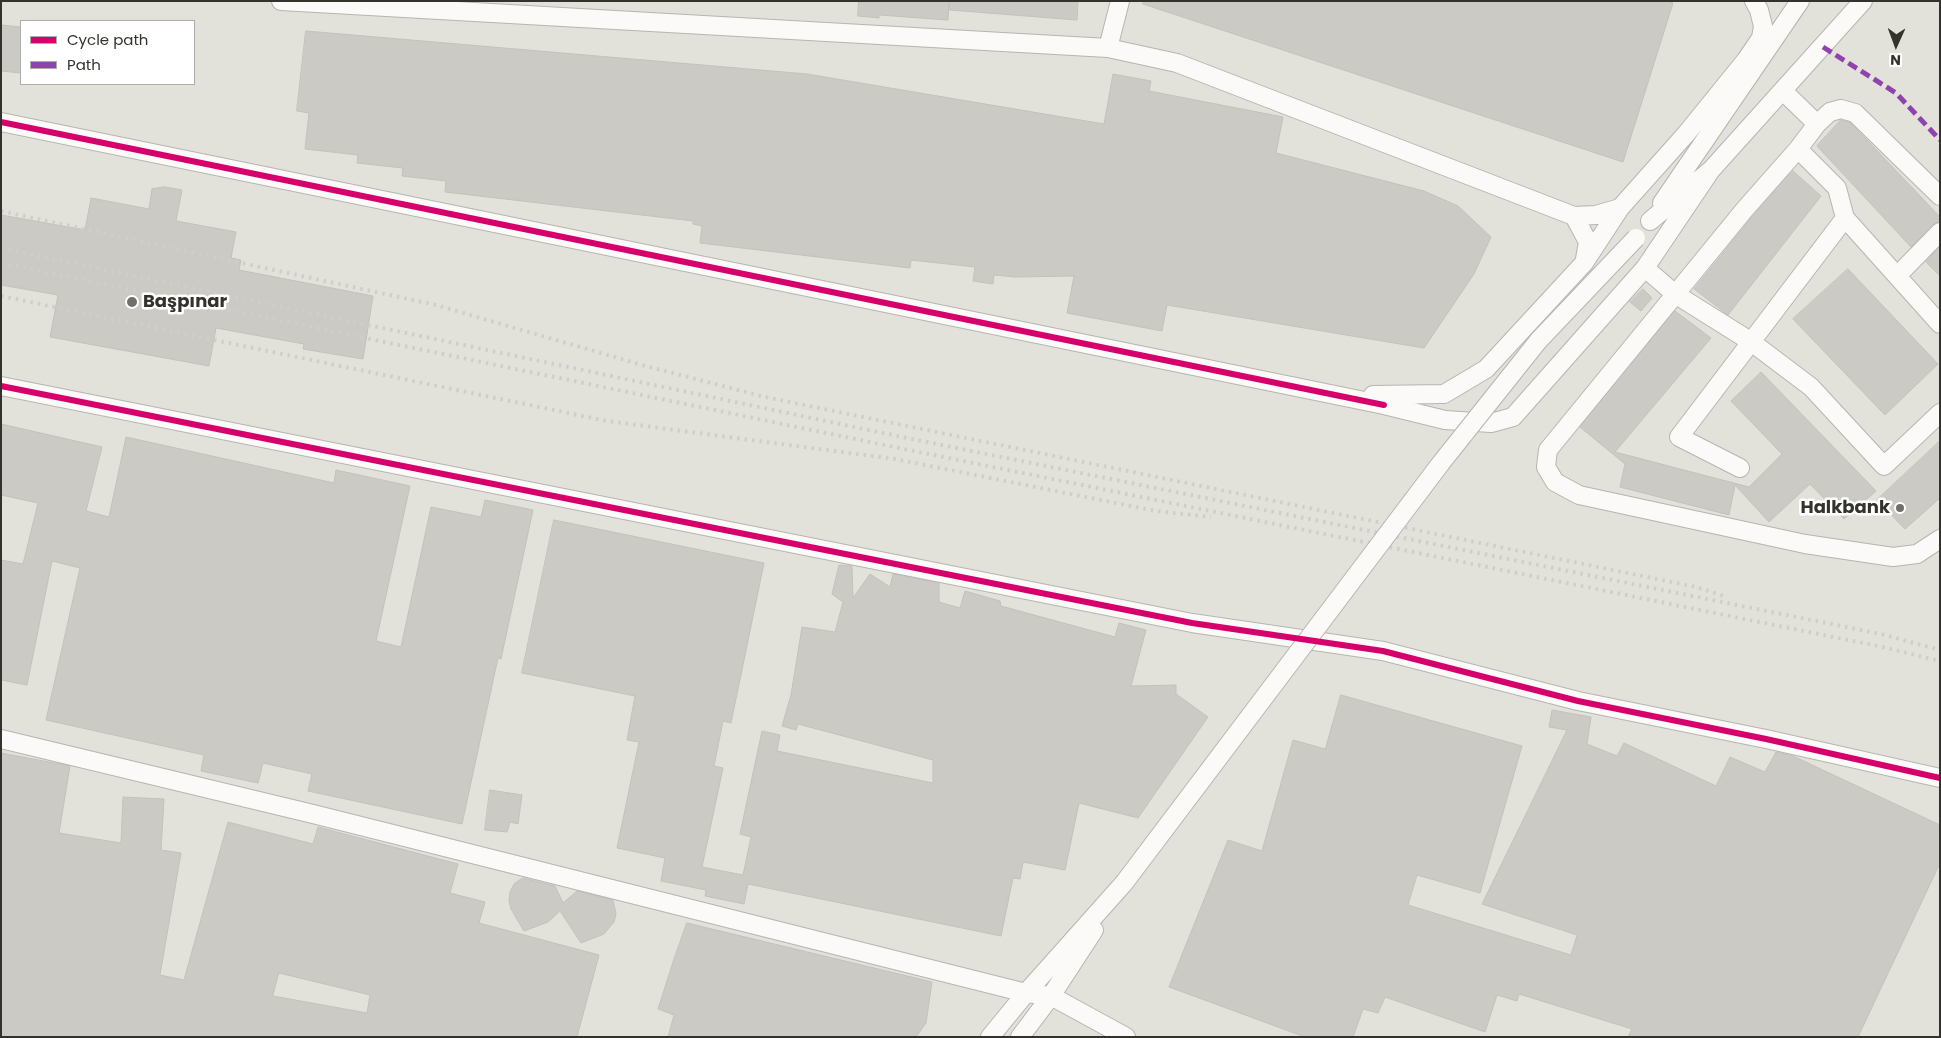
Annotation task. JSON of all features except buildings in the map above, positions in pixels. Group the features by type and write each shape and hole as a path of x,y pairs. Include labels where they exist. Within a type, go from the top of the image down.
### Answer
{"street":[{"path":"282,1 1108,48 1177,63 1574,216 1596,215 1620,208"},
{"path":"1108,48 1120,1"},
{"path":"1332,394 1389,396 1444,394 1486,369 1584,263 1620,208 1686,134 1746,60 1761,38 1764,26 1754,1"},
{"path":"1020,1037 1051,996 1124,883 1447,455 1539,340 1636,238 1650,220 1800,1"},
{"path":"1650,220 1711,170 1862,1"},
{"path":"1783,91 1817,124"},
{"path":"1940,196 1855,113 1841,109 1830,112 1817,124 1798,149 1745,209 1548,450 1546,467 1554,482 1579,495 1805,544 1894,556 1917,554 1940,539"},
{"path":"1,122 1384,404 1445,420 1491,423 1513,417 1646,268 1711,170"},
{"path":"1798,149 1837,188 1845,218 1940,324"},
{"path":"1574,216 1588,242 1584,263"},
{"path":"1740,468 1679,437 1845,218"},
{"path":"1897,276 1940,232"},
{"path":"1646,268 1675,294 1750,342 1811,386 1884,466 1939,414"},
{"path":"1,386 1200,625 1383,651 1578,701 1766,739 1940,778"},
{"path":"1,739 303,812 1026,993 1051,996 1126,1037"},
{"path":"990,1037 1026,993 1124,883"}],"railway":[{"path":"1,211 436,305 642,365 765,397 1696,587 1724,596"},
{"path":"1,248 902,437 1881,634 1940,650"},
{"path":"1,263 899,448 1878,646 1940,661"},
{"path":"1,296 607,421 895,459 1156,511 1211,517"}],"marked path":[{"path":"1823,47 1896,93 1940,140"}],"cycle path":[{"path":"1,122 1384,405"},
{"path":"1,386 1192,623 1383,651 1578,701 1766,739 1940,778"}],"place":[{"name":"Başpınar","path":"132,302"},
{"name":"Halkbank","path":"1900,508"}]}
